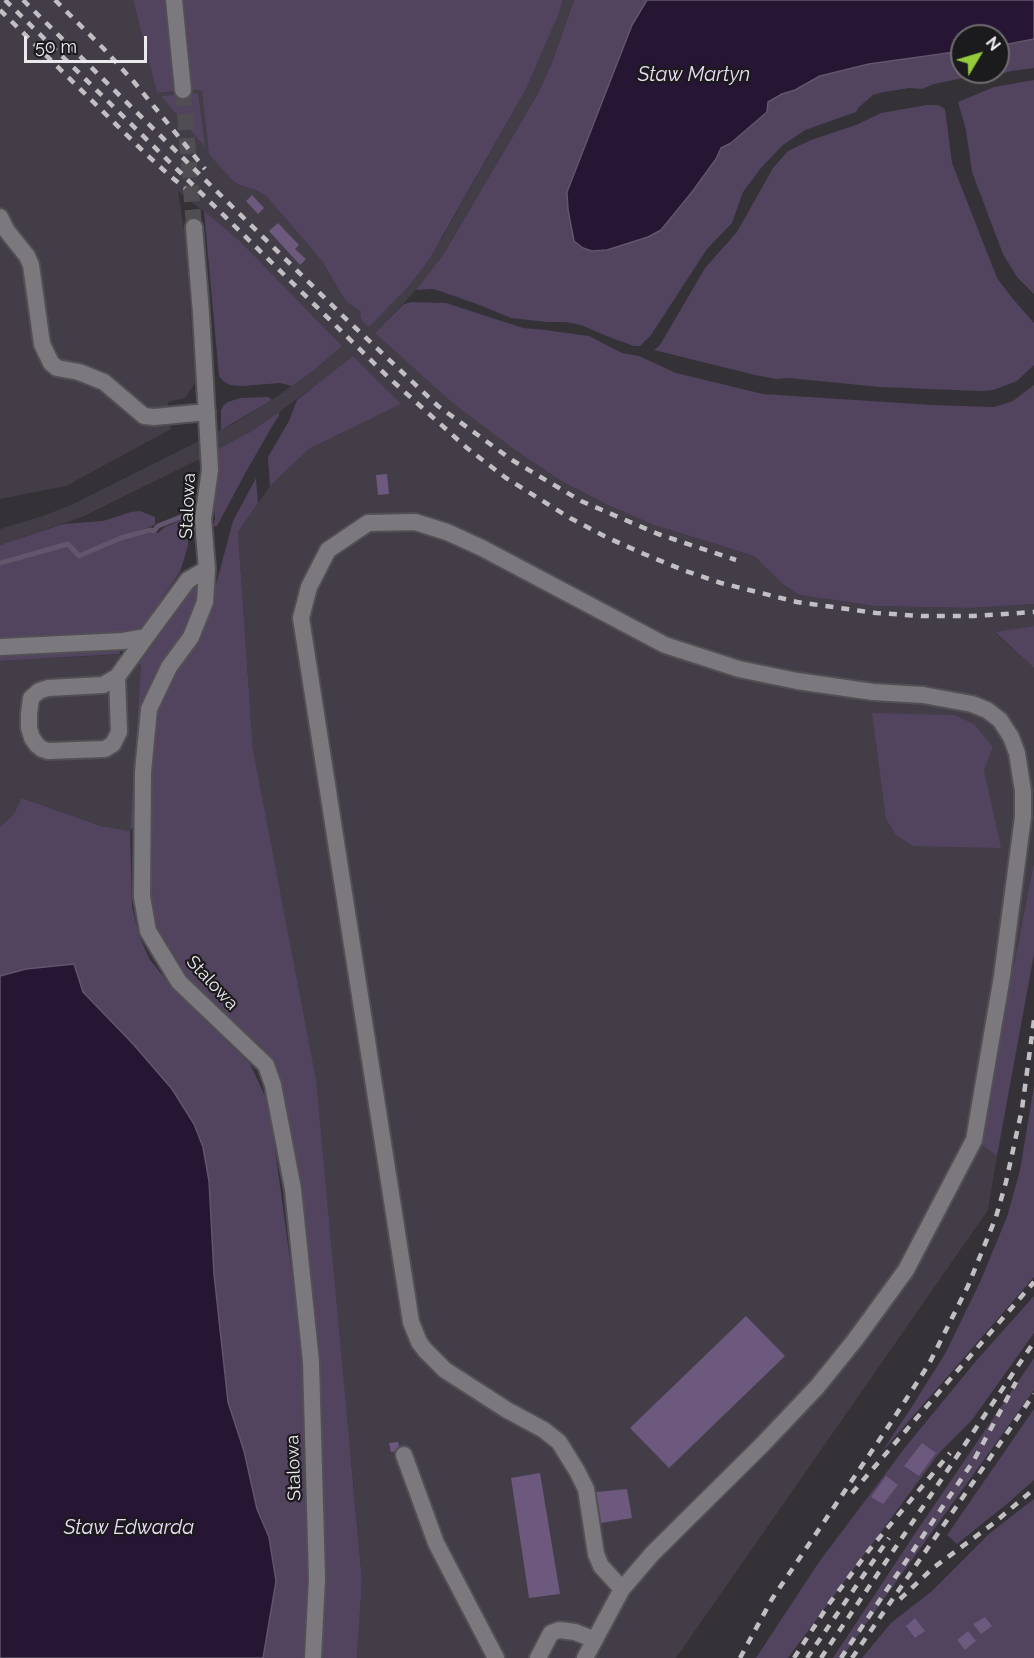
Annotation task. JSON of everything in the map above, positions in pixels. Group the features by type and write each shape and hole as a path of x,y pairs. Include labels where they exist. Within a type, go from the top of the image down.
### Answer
{"street":[{"path":"174,0 183,90"},
{"path":"0,217 31,265 42,344 51,363 57,368 79,372 104,382 144,416 207,412"},
{"name":"Stalowa","path":"194,227 210,470 203,519 207,569 205,602 191,637 169,667 149,709 143,772 142,897 148,931 179,982 266,1065 273,1085 293,1189 311,1362 317,1579 313,1658"},
{"path":"585,1658 622,1589 653,1553 817,1387 855,1340 906,1270 974,1140 1002,976 1023,817 1023,791 1017,753 1011,736 1000,720 987,710 972,704 923,695 873,692 797,681 739,669 665,645 482,548 447,532 415,522 368,523 328,550 309,587 301,618 411,1322 424,1350 445,1370 507,1410 544,1430 559,1442 586,1489 596,1554 601,1566 622,1589"},
{"path":"117,677 119,732 113,744 105,749 48,751 42,749 32,738 29,728 31,698 48,688 103,685 117,677 188,580 207,569"},
{"path":"0,646 123,641 146,637"},
{"path":"404,1455 436,1543 496,1658"},
{"path":"538,1658 551,1633 559,1629 595,1640"}],"shaded area":[{"path":"0,0 133,0 157,93 202,89 222,169 239,185 266,196 322,261 343,297 351,306 362,312 360,316 362,321 369,327 441,240 526,89 563,0 574,0 552,63 537,95 443,255 424,281 375,333 565,483 654,525 754,556 788,588 799,595 875,606 971,608 1034,604 1034,626 995,633 1034,668 1034,862 979,1143 997,1156 988,1210 676,1658 357,1658 362,1580 352,1468 253,750 238,532 270,486 309,449 400,404 353,356 279,412 230,444 82,517 0,545 0,529 71,505 233,424 314,370 342,346 240,241 178,191 186,244 195,383 185,398 168,402 171,429 66,486 0,499"},
{"path":"133,0 168,0 178,91 157,93"},
{"path":"179,0 563,0 526,89 430,258 408,287 369,327 362,321 361,312 343,297 322,261 266,196 239,185 209,154 202,90 189,90"},
{"path":"574,0 647,0 632,25 567,192 574,241 716,159 721,148 731,143 768,102 820,76 869,64 950,53 950,81 922,89 909,88 873,95 856,112 805,130 783,145 761,168 743,192 732,223 707,249 651,335 640,346 634,346 581,325 511,318 434,289 416,290 443,255 537,95 552,63"},
{"path":"1034,39 1034,68 1010,71 1010,44"},
{"path":"1034,80 1034,294 1017,277 1003,254 972,172 966,130 958,102 994,87"},
{"path":"198,93 205,147 161,96"},
{"path":"938,105 945,109 952,163 997,278 1034,323 1034,365 1017,381 993,390 980,391 880,387 789,378 776,379 654,350 660,345 705,268 737,232 773,168 788,151 881,113"},
{"path":"204,211 240,241 342,346 292,386 280,383 230,385 219,376"},
{"path":"412,302 446,303 523,328 589,336 622,353 639,356 676,373 763,394 994,407 1013,401 1034,385 1034,604 971,608 875,606 799,595 784,585 754,556 654,525 610,506 565,483 514,449 454,404 375,333 404,304"},
{"path":"353,356 401,404 309,449 270,486 268,457 289,421 297,400"},
{"path":"268,397 272,400 221,430 221,410 228,402 240,398"},
{"path":"279,412 279,416 217,526 213,526 215,519 213,452 250,432"},
{"path":"256,478 258,503 238,532 253,750 316,1080 362,1580 357,1658 319,1658 323,1559 277,1084 184,978 153,929 146,896 153,710 210,607 233,521"},
{"path":"140,511 155,517 155,525 79,554 68,542 0,561 0,545 63,524 103,521"},
{"path":"187,519 188,522 188,546 180,572 137,632 0,643 0,565 68,546 79,558 121,540 158,533 165,527"},
{"path":"197,584 199,598 193,619 145,708 136,822 130,831 141,665 136,662 184,593"},
{"path":"1034,626 1034,668 995,632"},
{"path":"119,649 120,654 0,661 0,653"},
{"path":"125,654 141,665 130,831 101,826 23,798 14,814 0,827 0,661"},
{"path":"872,713 954,715 974,724 993,747 984,770 1001,848 913,846 896,835 886,819"},
{"path":"22,798 101,826 130,831 132,907 140,938 150,960 172,987 250,1064 270,1112 304,1363 309,1530 308,1597 303,1658 263,1658 276,1581 269,1537 257,1509 244,1451 228,1402 214,1274 209,1181 203,1147 194,1124 83,992 74,964 26,969 0,976 0,827 14,814"},
{"path":"1034,862 1034,954 997,1156 979,1143"},
{"path":"1034,1086 1034,1277 881,1453 946,1352 980,1282 1007,1217 1020,1170"},
{"path":"1034,1296 1034,1333 972,1420 940,1452 788,1658 756,1658 819,1562 907,1445 976,1361"},
{"path":"1034,1358 1034,1390 848,1649 840,1658 833,1658 912,1538"},
{"path":"1034,1409 1034,1480 957,1544 947,1535"},
{"path":"1034,1499 1034,1658 862,1658 891,1623 932,1591 990,1533"}],"water":[{"name":"Staw Martyn","path":"647,0 1034,0 1034,39 1010,44 1010,24 950,24 950,53 869,64 820,76 795,90 782,94 768,102 767,112 731,143 721,148 716,159 692,192 661,230 648,237 607,250 592,251 574,241 567,192 632,25"},
{"name":"Staw Edwarda","path":"74,964 83,992 172,1089 194,1124 203,1147 209,1181 214,1274 228,1402 244,1451 257,1509 269,1537 276,1581 263,1658 0,1658 0,976 26,969"}],"building":[{"path":"252,195 264,208 258,214 246,201"},
{"path":"278,223 299,245 295,249 306,259 300,265 269,231"},
{"path":"387,474 389,494 378,495 376,475"},
{"path":"746,1316 785,1356 669,1468 630,1428"},
{"path":"398,1442 400,1451 391,1452 389,1443"},
{"path":"922,1443 936,1453 919,1476 904,1466"},
{"path":"540,1473 560,1594 529,1598 511,1478"},
{"path":"886,1476 898,1485 883,1504 871,1497"},
{"path":"627,1489 632,1518 601,1523 596,1492"},
{"path":"985,1617 992,1626 981,1634 973,1624"},
{"path":"915,1618 925,1631 915,1638 906,1626"},
{"path":"968,1631 976,1641 965,1650 957,1640"}],"waterway":[{"path":"0,563 68,544 79,556 121,538 150,530 154,531 158,526 188,514"}],"tunnel":[{"path":"183,90 194,227"}],"railway":[{"path":"5,0 388,377 467,448 506,478 570,518 606,537 683,570 721,583 797,602 876,613 922,616 973,616 1034,612"},
{"path":"23,0 344,317 438,406 512,460 581,501 658,534 736,560"},
{"path":"55,0 134,82 205,169"},
{"path":"0,10 147,155 185,188"},
{"path":"740,1658 772,1599 929,1364 968,1286 996,1217 1006,1182 1022,1109 1034,1020"},
{"path":"852,1493 1034,1282"},
{"path":"821,1658 1034,1342"},
{"path":"841,1658 974,1460 1016,1382"},
{"path":"852,1658 1034,1394"},
{"path":"794,1658 829,1604 870,1549 950,1453"},
{"path":"900,1599 933,1568 994,1523 1034,1489"},
{"path":"807,1658 889,1538"}]}
